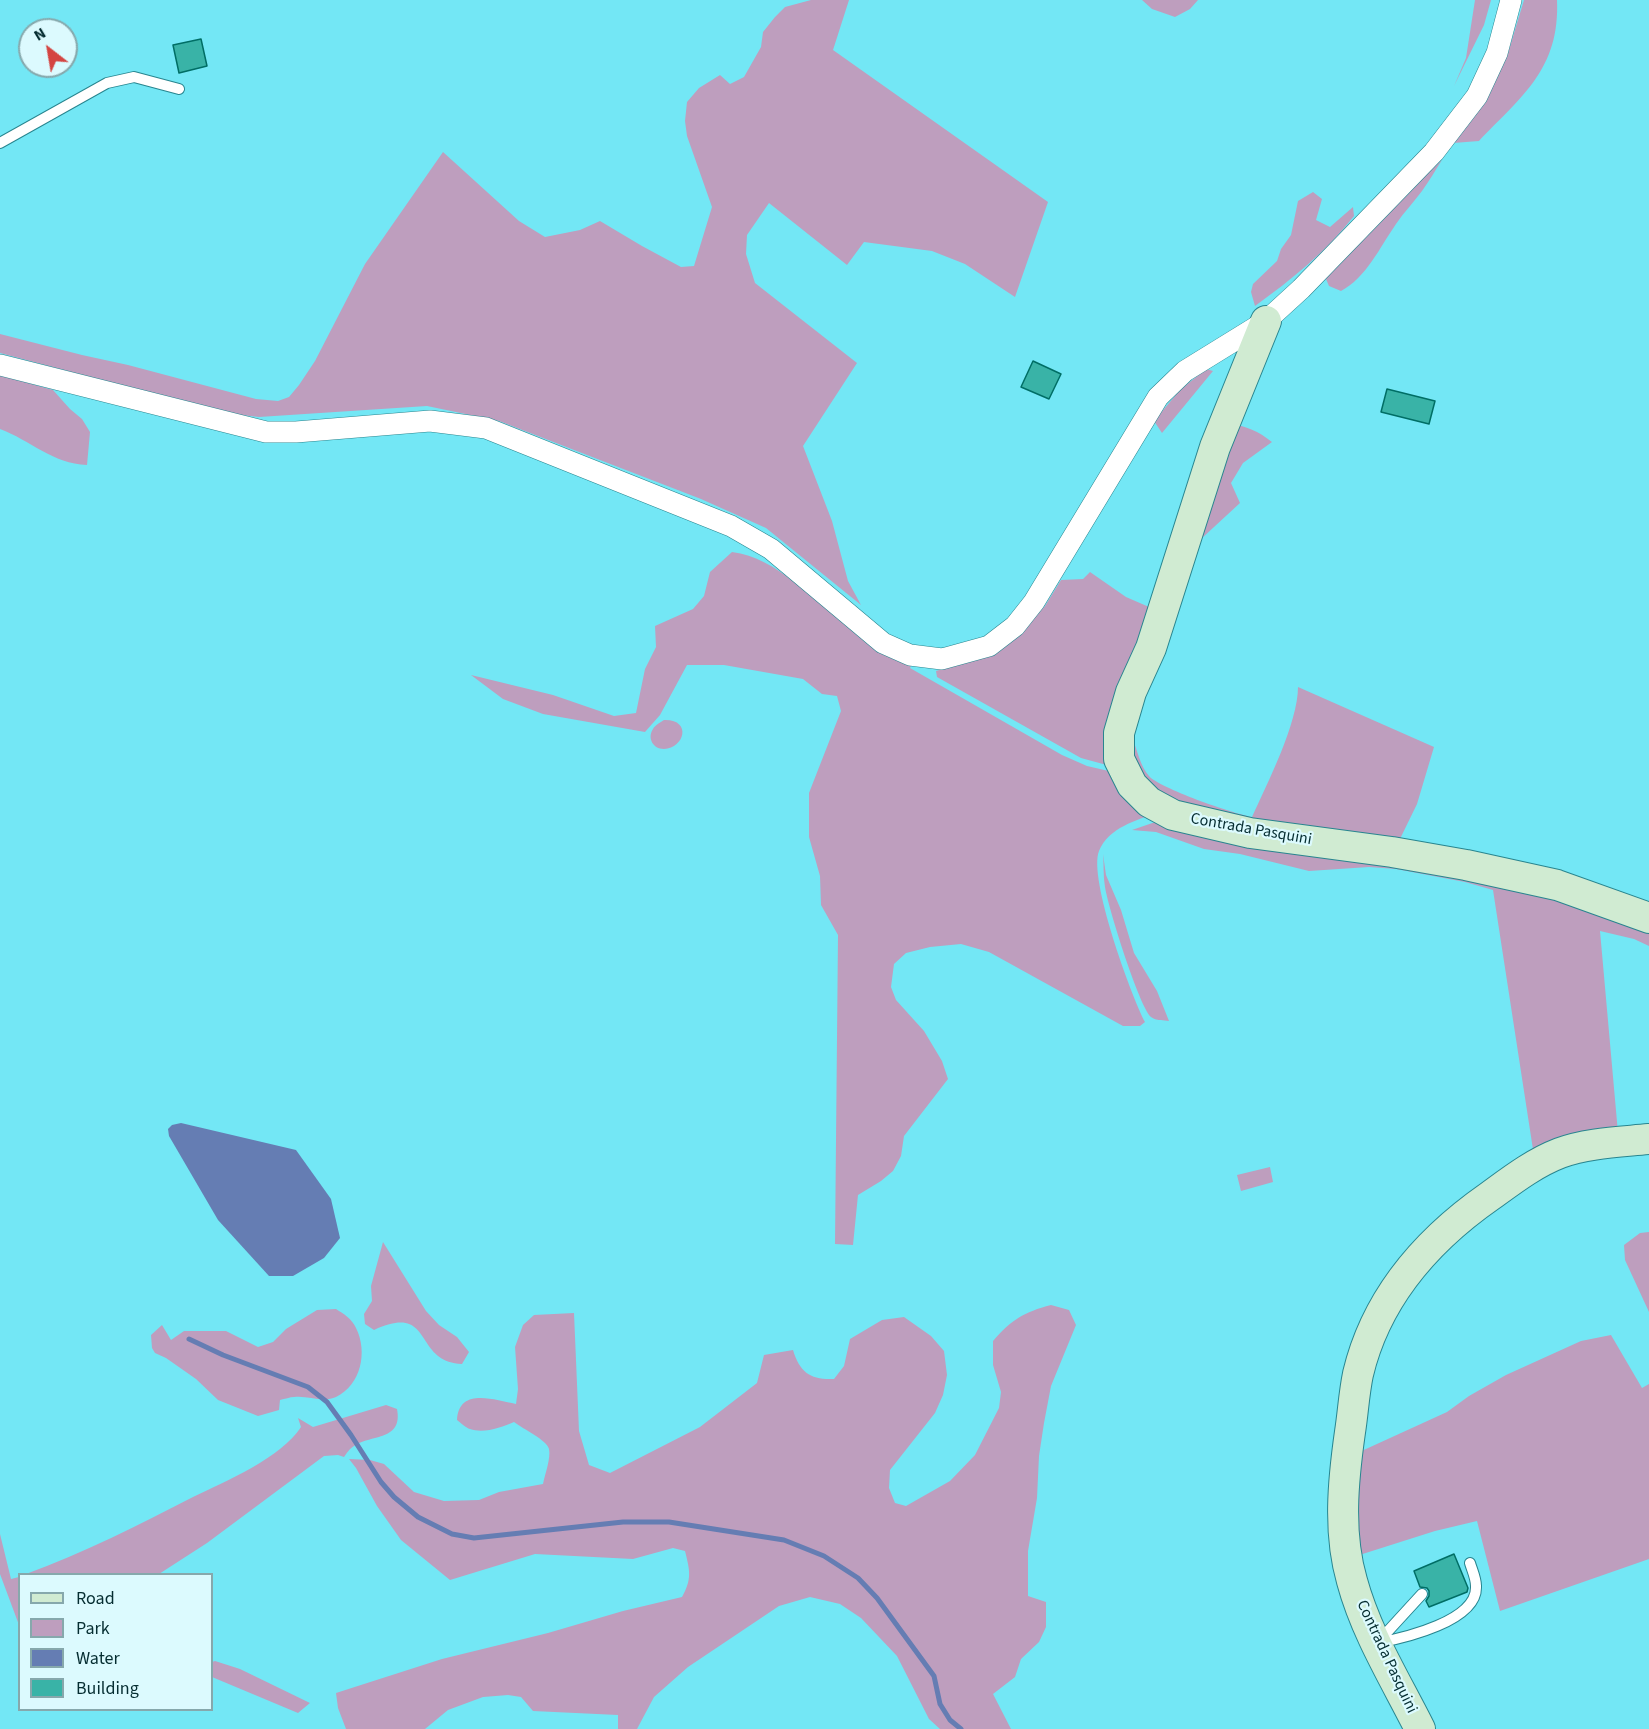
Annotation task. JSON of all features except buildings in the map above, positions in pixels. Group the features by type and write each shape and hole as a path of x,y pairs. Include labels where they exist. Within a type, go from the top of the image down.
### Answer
{"street":[{"path":"0,365 266,432 430,421 486,428 731,526 771,549 883,643 910,655 942,659 989,646 1015,626 1034,602 1158,397 1185,371 1266,321 1301,289 1434,152 1477,96 1497,53 1511,0"},
{"name":"Contrada Pasquini","path":"1266,321 1215,447 1150,648 1131,692 1119,732 1119,759 1132,785 1149,802 1173,815 1250,833 1392,852 1466,865 1557,885 1649,918"},
{"name":"Contrada Pasquini","path":"1420,1729 1365,1620 1351,1580 1344,1543 1344,1465 1358,1374 1368,1341 1399,1282 1418,1258 1445,1231 1478,1204 1523,1172 1560,1153 1649,1139"}],"lane":[{"path":"0,143 107,83 134,77 179,89"},
{"path":"1377,1643 1428,1630 1459,1614 1471,1604 1477,1587 1470,1563"},
{"path":"1377,1643 1422,1594"}],"green space":[{"path":"811,0 849,0 833,50 1048,202 1015,297 965,264 932,251 864,242 847,265 769,203 747,235 746,254 755,283 857,363 803,446 832,521 848,581 861,605 766,528 701,499 499,421 427,406 259,417 241,415 0,353 0,334 256,399 278,401 289,397 315,361 365,264 443,152 519,221 545,237 580,230 600,221 681,267 694,266 712,207 687,136 685,121 687,102 699,88 720,75 730,84 744,77 761,47 763,32 775,17 785,7"},
{"path":"1142,0 1198,0 1190,9 1175,17 1152,9"},
{"path":"1475,0 1491,0 1484,25 1454,86 1466,58"},
{"path":"1524,0 1557,0 1552,45 1545,63 1523,95 1479,141 1453,143 1488,94 1508,53"},
{"path":"1442,160 1358,278 1341,291 1329,286 1326,279 1330,270"},
{"path":"1313,192 1322,199 1316,220 1330,227 1353,207 1354,216 1308,264 1255,306 1251,292 1253,284 1277,261 1281,249 1291,235 1298,201"},
{"path":"1206,369 1213,371 1162,433 1154,421 1180,390"},
{"path":"0,375 53,390 82,419 90,432 87,465 75,464 52,456 0,429"},
{"path":"1229,424 1252,430 1272,442 1243,463 1231,483 1240,503 1201,539"},
{"path":"732,552 764,562 779,571 848,626 911,666 910,668 1062,755 1087,766 1113,772 1158,812 1132,822 1109,836 1099,851 1097,865 1105,910 1130,988 1145,1022 1140,1026 1123,1026 989,952 961,944 930,947 906,953 894,964 891,987 896,1000 924,1031 942,1061 948,1079 904,1136 901,1156 893,1171 858,1195 853,1245 835,1244 838,935 821,905 820,876 809,837 809,793 841,711 837,696 822,694 803,679 724,665 687,665 660,715 645,732 543,714 503,699 471,675 553,695 614,716 636,713 645,669 656,647 655,626 693,609 704,596 710,572"},
{"path":"1090,572 1126,597 1156,610 1114,767 1081,758 937,677 936,671 966,662 1026,627 1045,606 1061,580 1083,579"},
{"path":"1298,687 1434,747 1417,804 1398,843 1325,835 1182,803 1158,792 1142,781 1129,751 1132,737 1143,767 1156,781 1198,800 1252,817 1287,735 1297,702"},
{"path":"664,720 679,724 682,734 677,744 660,749 652,742 651,732"},
{"path":"1167,818 1444,866 1649,928 1649,946 1634,939 1600,931 1618,1133 1534,1156 1493,890 1465,882 1396,869 1369,867 1309,871 1240,854 1204,849 1156,832 1132,830"},
{"path":"1103,854 1106,875 1121,910 1134,953 1157,991 1169,1021 1151,1017 1139,995 1107,898"},
{"path":"1270,1167 1273,1182 1241,1191 1237,1175"},
{"path":"1649,1232 1649,1312 1625,1260 1624,1245 1640,1233"},
{"path":"383,1242 426,1311 439,1325 457,1337 469,1352 462,1364 446,1361 436,1354 415,1328 406,1323 393,1323 374,1330 365,1324 364,1314 372,1301 371,1286"},
{"path":"1051,1305 1069,1310 1076,1325 1051,1386 1039,1456 1037,1498 1028,1551 1028,1596 1046,1602 1046,1627 1039,1642 1021,1659 1015,1677 993,1694 1011,1729 940,1729 929,1719 897,1656 861,1618 840,1604 810,1597 779,1606 688,1667 654,1697 637,1729 618,1729 618,1715 533,1711 521,1697 508,1695 483,1697 448,1710 425,1729 346,1729 338,1708 336,1693 442,1659 682,1597 685,1591 689,1575 685,1551 673,1548 633,1559 535,1554 450,1580 401,1540 377,1506 349,1459 370,1460 384,1464 414,1492 444,1501 479,1500 499,1492 543,1484 549,1461 549,1449 539,1438 514,1422 481,1431 468,1428 457,1420 459,1410 471,1399 488,1399 516,1404 518,1389 515,1347 523,1325 534,1315 574,1313 579,1431 589,1465 610,1473 700,1427 757,1383 764,1355 793,1350 799,1364 807,1374 834,1379 844,1366 850,1339 882,1320 904,1317 931,1336 944,1351 947,1375 943,1395 935,1413 890,1470 889,1488 895,1503 906,1506 950,1481 975,1455 999,1408 1001,1392 993,1365 993,1341 1019,1318"},
{"path":"336,1309 352,1322 360,1337 362,1357 351,1385 345,1392 331,1399 291,1397 280,1400 279,1410 258,1416 218,1400 196,1379 155,1353 152,1348 151,1335 162,1325 171,1340 184,1331 226,1331 258,1347 273,1342 286,1329 317,1310"},
{"path":"1611,1335 1642,1388 1649,1384 1649,1559 1500,1611 1477,1521 1435,1531 1350,1558 1355,1454 1447,1412 1469,1396 1506,1375 1581,1341"},
{"path":"386,1405 397,1409 398,1419 391,1432 361,1442 349,1450 344,1457 324,1456 207,1543 161,1573 29,1573 111,1538 252,1468 292,1438 301,1427 298,1418 313,1427"},
{"path":"0,1534 11,1579 18,1577 18,1622 0,1574"},
{"path":"213,1662 240,1669 310,1703 298,1713 213,1677"}],"water":[{"path":"181,1123 296,1150 331,1199 340,1238 324,1258 293,1276 269,1276 218,1220 169,1136 168,1129 172,1125"}],"waterway":[{"path":"189,1339 223,1355 308,1387 327,1402 381,1482 394,1497 418,1517 452,1534 474,1538 623,1522 669,1522 784,1540 824,1556 858,1578 877,1598 934,1676 940,1704 950,1720 961,1729"}]}
